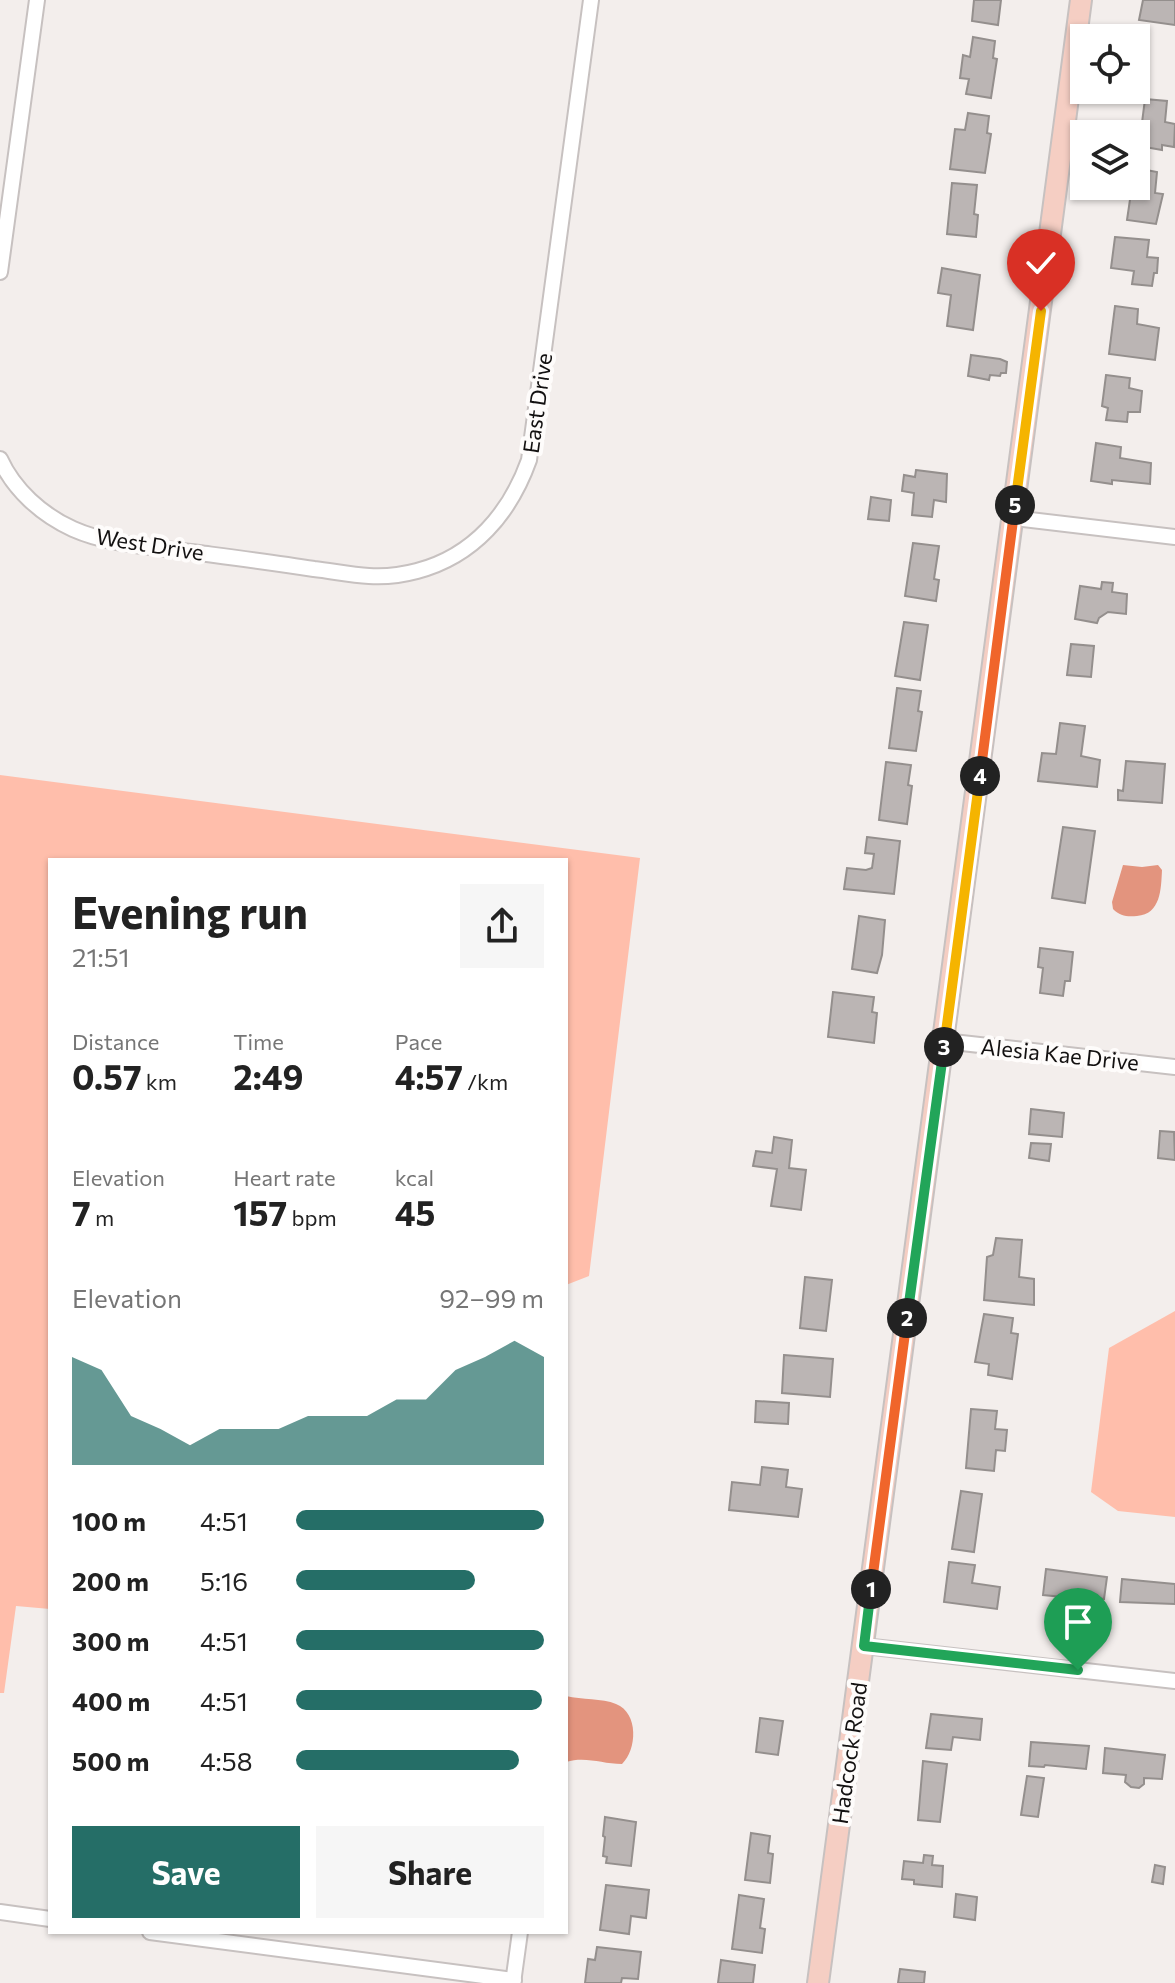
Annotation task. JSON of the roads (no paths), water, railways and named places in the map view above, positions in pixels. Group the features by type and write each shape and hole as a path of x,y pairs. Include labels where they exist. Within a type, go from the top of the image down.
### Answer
{"street":[{"path":"0,272 37,0"},
{"name":"East Drive","path":"235,558 368,576 417,571 443,562 467,548 486,533 506,510 520,486 533,445 591,0"},
{"name":"Hadcock Road","path":"818,1983 1081,0"},
{"name":"West Drive","path":"0,459 16,485 34,504 55,520 76,530 100,538 235,558"},
{"path":"1014,518 1175,537"},
{"name":"Alesia Kae Drive","path":"944,1041 1175,1067"},
{"path":"864,1646 1175,1681"},
{"path":"0,1912 48,1919"},
{"path":"165,1934 514,1982 520,1934"}]}
